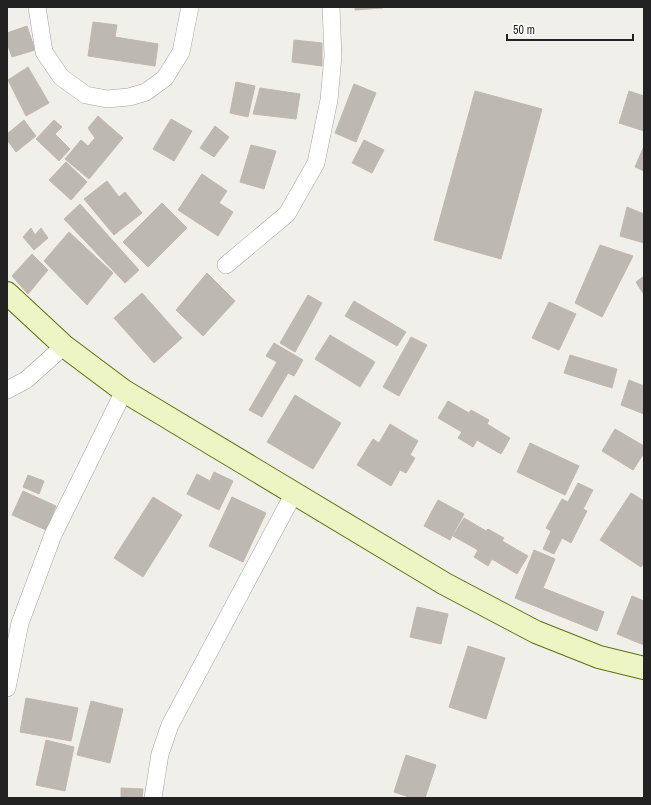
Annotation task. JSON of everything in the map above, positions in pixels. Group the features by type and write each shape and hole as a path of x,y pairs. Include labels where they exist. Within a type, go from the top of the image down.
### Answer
{"street":[{"path":"37,7 44,52 61,77 86,95 107,99 129,97 146,92 165,78 181,52 190,7"},
{"path":"226,265 287,214 316,163 329,100 333,56 331,7"},
{"path":"7,293 64,346 124,391 445,584 536,632 599,657 644,668"},
{"path":"7,390 26,380 64,346"},
{"path":"7,688 20,623 54,535 124,391"},
{"path":"153,798 160,754 170,725 294,493"}],"building":[{"path":"355,7 383,7 383,8 355,10"},
{"path":"93,22 117,25 115,37 158,44 155,66 88,56"},
{"path":"27,26 35,50 12,57 7,43 7,33"},
{"path":"294,40 322,43 322,66 292,62"},
{"path":"28,67 49,103 26,116 8,80"},
{"path":"236,82 255,86 248,117 230,113"},
{"path":"354,84 376,93 356,142 335,133"},
{"path":"260,88 300,94 296,119 253,114"},
{"path":"475,91 542,109 501,259 434,240"},
{"path":"629,91 644,96 644,131 619,123"},
{"path":"98,116 123,138 89,179 65,159 81,140 88,146 95,138 88,128"},
{"path":"171,119 192,131 174,161 153,149"},
{"path":"24,120 36,136 16,152 7,140 7,134"},
{"path":"54,120 62,127 55,134 70,149 59,161 36,139"},
{"path":"215,126 229,137 214,157 200,148"},
{"path":"364,140 384,150 372,173 352,163"},
{"path":"251,145 276,151 264,189 240,182"},
{"path":"644,146 644,171 635,167"},
{"path":"66,162 87,182 71,200 49,180"},
{"path":"202,174 227,191 219,203 233,212 218,236 178,210"},
{"path":"107,181 119,197 125,192 142,213 114,235 84,199"},
{"path":"162,203 187,228 148,267 123,242"},
{"path":"80,204 139,270 125,283 64,219"},
{"path":"627,207 644,214 644,243 620,236"},
{"path":"31,228 35,235 41,228 48,238 34,250 23,237"},
{"path":"69,232 113,273 87,305 44,261"},
{"path":"600,245 633,256 602,317 575,303"},
{"path":"32,254 48,270 28,294 12,276"},
{"path":"207,273 235,301 203,336 176,310"},
{"path":"644,276 644,295 636,282"},
{"path":"142,293 182,338 154,363 114,318"},
{"path":"308,295 322,303 295,352 280,343"},
{"path":"354,301 406,332 397,346 345,316"},
{"path":"549,302 576,314 559,350 532,338"},
{"path":"330,335 375,362 360,387 315,359"},
{"path":"411,337 427,345 399,396 383,387"},
{"path":"274,343 303,360 294,376 288,373 262,417 249,410 277,362 266,356"},
{"path":"570,355 617,369 612,388 564,373"},
{"path":"629,380 644,386 644,414 621,405"},
{"path":"295,395 341,423 313,469 267,442"},
{"path":"448,401 469,413 471,410 489,420 487,424 510,438 501,454 477,440 473,447 458,438 462,432 438,418"},
{"path":"390,424 418,441 410,455 415,458 406,473 400,470 391,486 357,465 373,439 379,443"},
{"path":"615,429 644,446 644,453 633,470 602,451"},
{"path":"530,443 579,466 565,495 517,472"},
{"path":"214,472 233,481 219,510 187,494 197,474 210,481"},
{"path":"28,475 44,481 39,494 23,487"},
{"path":"578,483 593,490 583,509 587,511 571,543 562,538 554,554 543,549 551,531 546,528 562,499 568,502"},
{"path":"23,491 56,506 46,530 12,515"},
{"path":"631,493 644,501 644,563 641,567 600,540"},
{"path":"153,497 182,515 143,577 114,558"},
{"path":"232,497 266,513 243,562 209,546"},
{"path":"438,500 464,514 450,540 424,526"},
{"path":"464,518 486,531 488,529 504,538 502,541 528,556 517,574 492,559 488,566 474,557 478,550 453,536"},
{"path":"534,550 555,559 543,588 604,612 597,631 515,598"},
{"path":"632,596 644,601 644,645 617,634"},
{"path":"417,607 448,614 441,644 410,637"},
{"path":"468,646 505,658 486,719 449,707"},
{"path":"26,698 78,708 71,741 20,732"},
{"path":"91,701 123,709 110,763 77,755"},
{"path":"46,740 74,747 65,791 36,785"},
{"path":"406,755 436,765 425,798 412,798 394,792"},
{"path":"121,788 143,789 142,798 121,798"}]}
